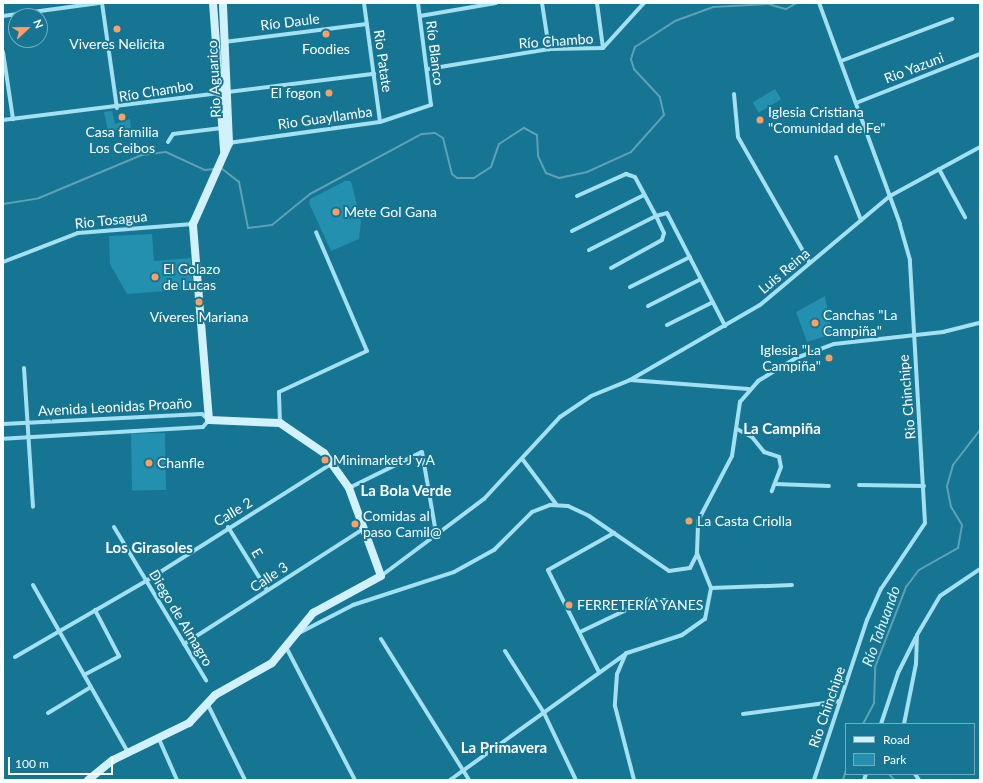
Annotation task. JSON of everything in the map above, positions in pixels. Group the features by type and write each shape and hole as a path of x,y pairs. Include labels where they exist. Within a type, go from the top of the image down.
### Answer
{"main road":[{"name":"Rio Aguarico","path":"214,3 220,128 224,148"},
{"name":"Rio Aguarico","path":"223,3 229,127 224,148"},
{"path":"88,780 128,752 159,739 189,723 207,702 264,670 286,647 313,614 381,576 366,527 349,488 333,463 319,448 280,423 209,420 193,224 214,176 224,148"}],"street":[{"path":"3,16 98,3"},
{"path":"102,3 117,108"},
{"name":"Rio Patate","path":"364,3 380,122"},
{"name":"Río Blanco","path":"418,3 428,69 431,105"},
{"path":"420,16 496,3"},
{"path":"542,3 549,50"},
{"path":"597,3 603,48"},
{"name":"Río Chambo","path":"428,69 549,50 603,48 644,3"},
{"name":"Rio Chinchipe","path":"814,780 840,701 881,589 925,523 924,486 912,335 910,260 890,196 819,3"},
{"path":"841,61 952,19"},
{"name":"Río Daule","path":"216,43 367,24"},
{"path":"3,52 13,119"},
{"name":"Rio Yazuni","path":"856,103 980,54"},
{"name":"Río Chambo","path":"3,120 117,108 218,92 374,74"},
{"path":"734,94 738,137 810,263"},
{"name":"Rio Guayllamba","path":"224,148 380,122 431,105"},
{"path":"168,142 173,134 229,127"},
{"name":"Luis Reina","path":"381,576 436,533 484,499 523,460 560,417 591,396 630,380 725,326 760,304 890,196 980,147"},
{"path":"836,157 861,220"},
{"path":"939,169 965,217"},
{"path":"576,196 631,174 656,216 664,233 662,240 612,268"},
{"path":"572,232 644,195"},
{"path":"589,250 656,216 667,212 725,326"},
{"name":"Rio Tosagua","path":"3,262 35,251 78,233 193,224"},
{"path":"280,423 279,392 367,351 316,232"},
{"path":"630,287 690,257"},
{"path":"648,306 701,279"},
{"path":"667,326 713,302"},
{"path":"296,635 352,605 454,572 503,543 532,512 556,504 576,509 669,571 690,568 697,553 698,521 732,456 740,402 749,389 768,374 812,351 834,344 943,332 980,323"},
{"path":"24,368 33,507"},
{"path":"630,380 749,389"},
{"name":"Avenida Leonidas Proaño","path":"3,424 202,414 209,420 197,427 3,439"},
{"path":"737,429 752,437 764,452 779,457 781,467 772,491"},
{"path":"349,488 422,452 436,533"},
{"path":"523,460 556,504"},
{"name":"Calle 2","path":"15,657 146,581 228,527 333,463"},
{"path":"775,484 829,486"},
{"path":"859,485 924,486"},
{"name":"Diego de Almagro","path":"114,527 206,680"},
{"name":"E","path":"228,527 267,590"},
{"name":"Calle 3","path":"184,644 366,527"},
{"path":"599,672 548,570 614,533"},
{"path":"450,780 627,653 696,628 709,608 711,588 697,553"},
{"path":"881,723 898,673 917,635 940,596 980,569"},
{"path":"33,585 128,752"},
{"path":"711,588 792,585"},
{"path":"580,632 647,600 667,600"},
{"path":"84,675 119,656 95,610"},
{"path":"904,723 916,664 917,635"},
{"path":"382,639 468,780"},
{"path":"286,647 355,780"},
{"path":"505,651 544,713 576,780"},
{"path":"627,653 617,674 615,706 634,780"},
{"path":"48,713 91,687"},
{"path":"743,714 840,701"},
{"path":"207,702 245,780"},
{"path":"159,739 177,780"}],"green space":[{"path":"775,89 781,99 759,113 753,102"},
{"path":"112,111 115,124 130,119 131,129 108,131 104,112"},
{"name":"Mete Gol Gana","path":"345,181 351,181 361,221 359,239 331,251 309,203 310,199"},
{"name":"El Golazo de Lucas","path":"152,234 154,261 191,258 193,289 127,294 110,264 109,236"},
{"name":"Canchas \"La Campiña\"","path":"825,296 832,334 807,342 796,312"},
{"name":"Chanfle","path":"165,433 166,490 132,491 131,434"}],"waterway":[{"path":"221,168 239,182 248,228 272,225 310,194 422,134 435,133 443,138 452,174 457,178 474,178 491,167 499,144 524,128 537,135 538,156 546,173 559,178 587,172 631,152 664,115 660,97 634,69 631,59 635,47 675,21 713,7 768,4 786,9 797,3"},
{"path":"3,204 39,198 142,155 166,152 205,170 214,169"},
{"name":"Río Tahuando","path":"864,723 874,703 875,667 906,587 919,570 958,548 962,525 951,507 947,486 953,465 980,430"},
{"name":"Río Tahuando","path":"843,780 845,773"},
{"path":"890,775 894,780"}],"place":[{"name":"Viveres Nelicita","path":"117,29"},
{"name":"Foodies","path":"326,34"},
{"name":"El fogon","path":"329,93"},
{"name":"Casa familia Los Ceibos","path":"122,117"},
{"name":"Iglesia Cristiana \"Comunidad de Fe\"","path":"760,120"},
{"name":"Mete Gol Gana","path":"336,212"},
{"name":"El Golazo de Lucas","path":"155,277"},
{"name":"Víveres Mariana","path":"199,302"},
{"name":"Canchas \"La Campiña\"","path":"815,323"},
{"name":"Iglesia \"La Campiña\"","path":"829,358"},
{"name":"Minimarket J y A","path":"325,460"},
{"name":"Chanfle","path":"149,463"},
{"name":"La Casta Criolla","path":"689,521"},
{"name":"Comidas al paso Camil@","path":"355,524"},
{"name":"FERRETERÍA YANES","path":"569,605"}],"district":[{"name":"La Campiña","path":"782,429"},
{"name":"La Bola Verde","path":"406,491"},
{"name":"Los Girasoles","path":"149,548"},
{"name":"La Primavera","path":"504,748"}]}
